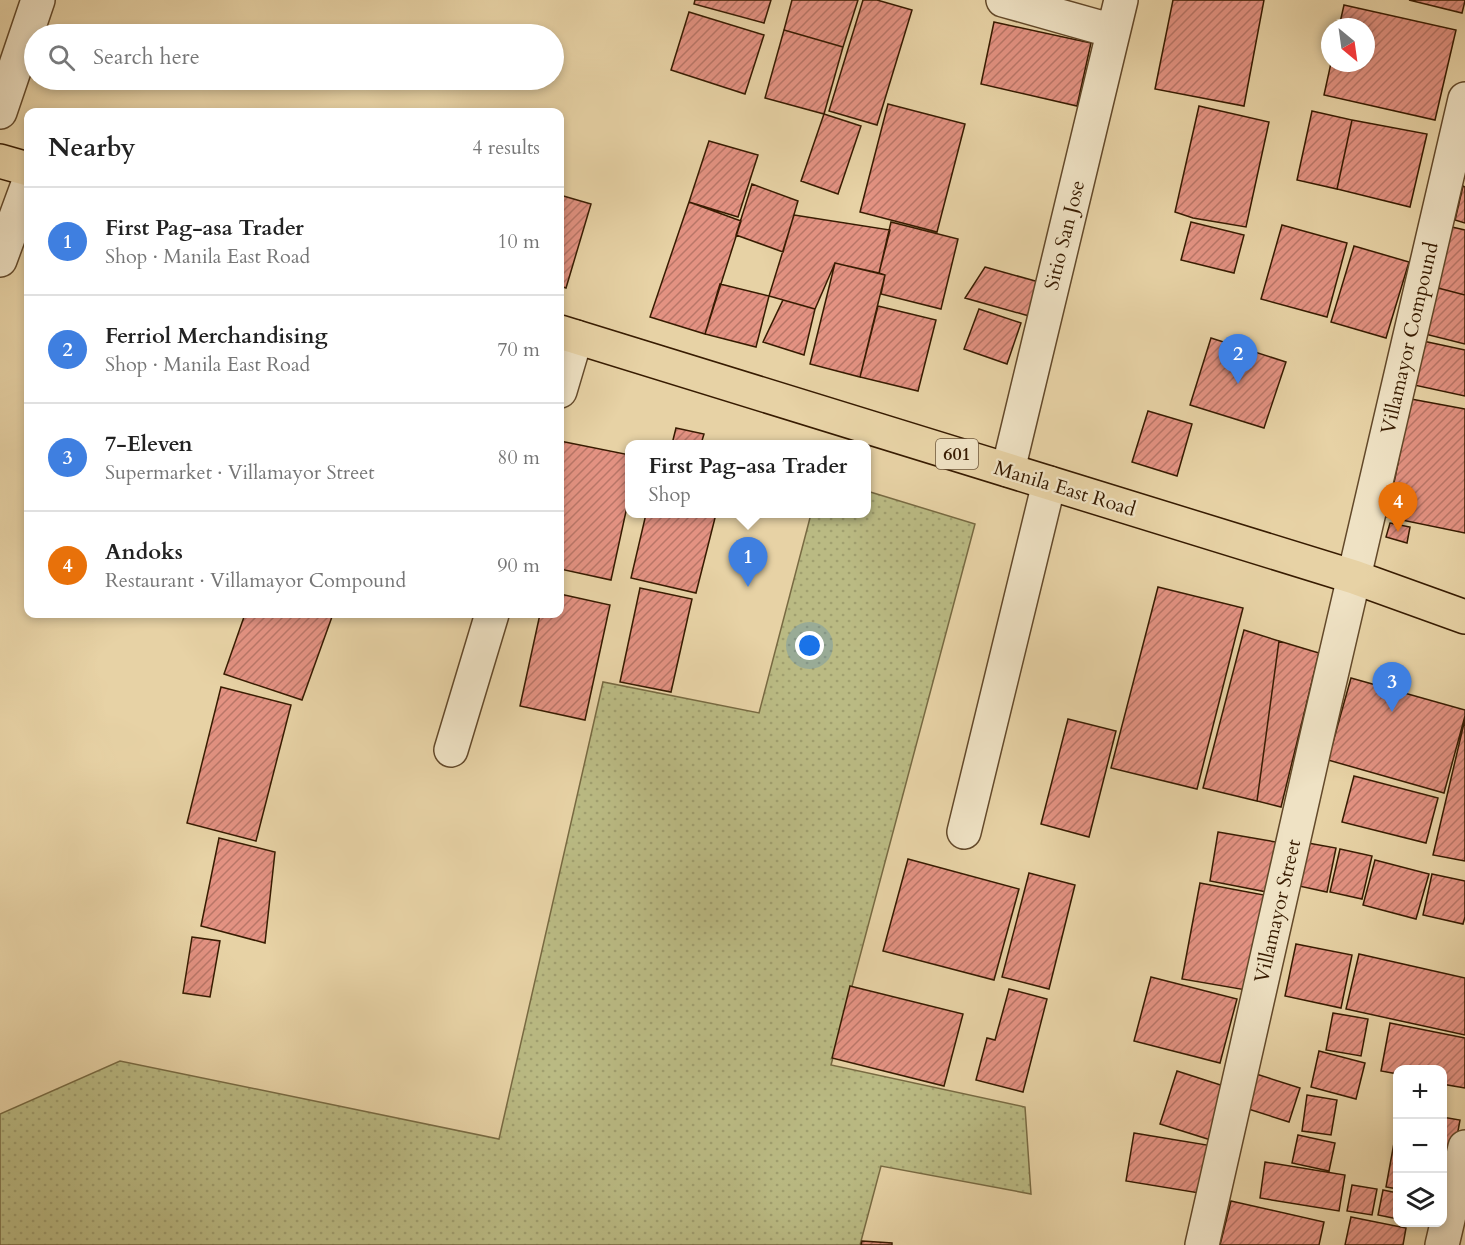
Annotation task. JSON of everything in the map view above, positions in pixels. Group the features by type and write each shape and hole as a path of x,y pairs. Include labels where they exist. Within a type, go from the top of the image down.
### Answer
{"main road":[{"path":"0,160 24,169"},
{"name":"Manila East Road","path":"568,335 1354,578 1465,617"}],"street":[{"path":"31,24 39,0"},
{"path":"1003,0 1117,15"},
{"name":"Sitio San Jose","path":"1008,470 1117,15"},
{"path":"0,112 24,43"},
{"name":"Villamayor Compound","path":"1354,578 1465,99"},
{"path":"0,260 24,195"},
{"path":"564,363 568,335"},
{"path":"963,832 1049,483"},
{"name":"Villamayor Street","path":"1202,1245 1354,578"},
{"path":"451,750 491,618"},
{"path":"1442,1245 1465,1147"}],"green space":[{"path":"871,492 975,524 831,1065 1025,1107 1031,1194 881,1166 860,1245 0,1245 0,1114 120,1061 499,1139 603,682 759,713 810,518 871,518"}],"building":[{"path":"695,0 771,0 764,23 694,4"},
{"path":"792,0 858,0 843,47 784,30"},
{"path":"863,0 877,0 912,10 877,125 829,111"},
{"path":"1173,0 1264,0 1244,106 1155,89"},
{"path":"1409,0 1465,0 1465,1 1462,13"},
{"path":"1344,5 1456,30 1435,120 1324,95 1329,72 1375,72 1375,18 1341,18"},
{"path":"689,12 764,35 745,94 671,70"},
{"path":"994,22 1091,43 1077,106 981,84"},
{"path":"784,30 843,47 824,114 765,98"},
{"path":"888,104 965,124 937,232 860,212"},
{"path":"1199,106 1269,122 1246,227 1193,218 1175,212"},
{"path":"1312,111 1352,120 1337,189 1297,180"},
{"path":"824,114 861,126 838,194 801,181"},
{"path":"1352,120 1427,134 1410,207 1337,189"},
{"path":"709,141 758,155 738,217 689,202"},
{"path":"752,184 798,201 783,252 736,235"},
{"path":"1463,186 1465,187 1465,223 1455,220"},
{"path":"564,196 591,204 566,288 564,287"},
{"path":"689,202 741,221 705,334 650,317"},
{"path":"794,215 890,230 879,273 835,263 815,309 769,296"},
{"path":"891,222 958,239 941,309 881,294 885,275 879,273"},
{"path":"1191,222 1244,235 1234,273 1181,260"},
{"path":"1282,225 1347,243 1327,317 1261,299"},
{"path":"1452,227 1465,230 1465,295 1438,288"},
{"path":"1354,246 1409,262 1386,338 1331,322"},
{"path":"835,263 885,275 860,377 810,364"},
{"path":"985,267 1039,282 1029,316 965,298"},
{"path":"720,284 769,296 756,347 705,334"},
{"path":"1438,288 1465,295 1465,344 1425,334"},
{"path":"783,300 815,309 804,355 763,342"},
{"path":"878,306 936,320 918,391 860,377"},
{"path":"979,309 1021,323 1007,364 964,349"},
{"path":"1211,338 1286,362 1264,428 1190,405"},
{"path":"1423,341 1465,350 1465,396 1414,385"},
{"path":"1411,399 1465,409 1465,533 1387,517"},
{"path":"1148,411 1192,424 1177,476 1132,462"},
{"path":"676,428 704,434 702,440 673,440"},
{"path":"564,442 625,454 625,516 611,580 564,570"},
{"path":"645,518 715,518 696,593 631,578"},
{"path":"1390,523 1410,527 1407,543 1386,537"},
{"path":"1158,587 1243,608 1197,789 1111,768"},
{"path":"640,588 692,599 671,692 620,682"},
{"path":"564,595 610,605 585,720 520,706 539,618 564,618"},
{"path":"244,618 332,618 302,700 224,674"},
{"path":"1244,630 1279,641 1257,801 1203,788"},
{"path":"1279,641 1319,653 1281,807 1257,801"},
{"path":"1351,678 1465,710 1444,793 1328,760"},
{"path":"221,687 291,705 256,841 187,823"},
{"path":"1068,719 1116,731 1089,837 1041,824"},
{"path":"1465,719 1465,861 1433,855"},
{"path":"1354,776 1438,798 1426,843 1342,822"},
{"path":"1218,832 1276,842 1267,892 1210,881"},
{"path":"219,838 275,852 265,943 201,926"},
{"path":"1308,843 1336,848 1327,892 1299,886"},
{"path":"1340,849 1372,856 1362,899 1330,892"},
{"path":"908,859 1019,889 994,980 883,951"},
{"path":"1375,860 1429,874 1416,919 1363,905"},
{"path":"1029,873 1075,885 1049,989 1002,977"},
{"path":"1432,874 1465,881 1463,924 1423,915"},
{"path":"1200,883 1264,895 1246,990 1182,979"},
{"path":"192,937 220,941 210,997 183,993"},
{"path":"1296,944 1352,955 1341,1008 1285,996"},
{"path":"1359,954 1465,978 1465,1035 1346,1009"},
{"path":"1151,977 1237,999 1220,1063 1134,1041"},
{"path":"850,986 963,1014 944,1086 832,1058"},
{"path":"1009,989 1047,999 1023,1092 976,1080 987,1038 995,1040"},
{"path":"1333,1013 1368,1019 1361,1056 1326,1050"},
{"path":"1390,1023 1465,1038 1465,1088 1447,1085 1447,1065 1393,1065 1393,1073 1381,1071"},
{"path":"1319,1051 1365,1063 1356,1099 1311,1087"},
{"path":"1177,1071 1230,1088 1214,1141 1160,1124"},
{"path":"1253,1073 1300,1088 1289,1122 1242,1107"},
{"path":"1307,1095 1337,1100 1331,1135 1302,1131"},
{"path":"1447,1118 1460,1120 1447,1192"},
{"path":"1134,1133 1213,1146 1205,1194 1126,1181"},
{"path":"1298,1135 1335,1143 1329,1171 1292,1163"},
{"path":"1393,1148 1393,1188 1386,1187"},
{"path":"1265,1162 1345,1175 1339,1211 1260,1198"},
{"path":"1352,1185 1377,1189 1372,1215 1347,1211"},
{"path":"1383,1190 1393,1192 1393,1218 1378,1215"},
{"path":"1231,1201 1324,1222 1319,1245 1220,1245"},
{"path":"1351,1217 1406,1228 1403,1245 1345,1245"},
{"path":"862,1241 892,1243 892,1245 861,1245"}],"place":[{"name":"Ferriol Merchandising","path":"1238,384"},
{"name":"Andoks","path":"1398,532"},
{"name":"First Pag-asa Trader","path":"748,587"},
{"name":"7-Eleven","path":"1392,712"}]}
